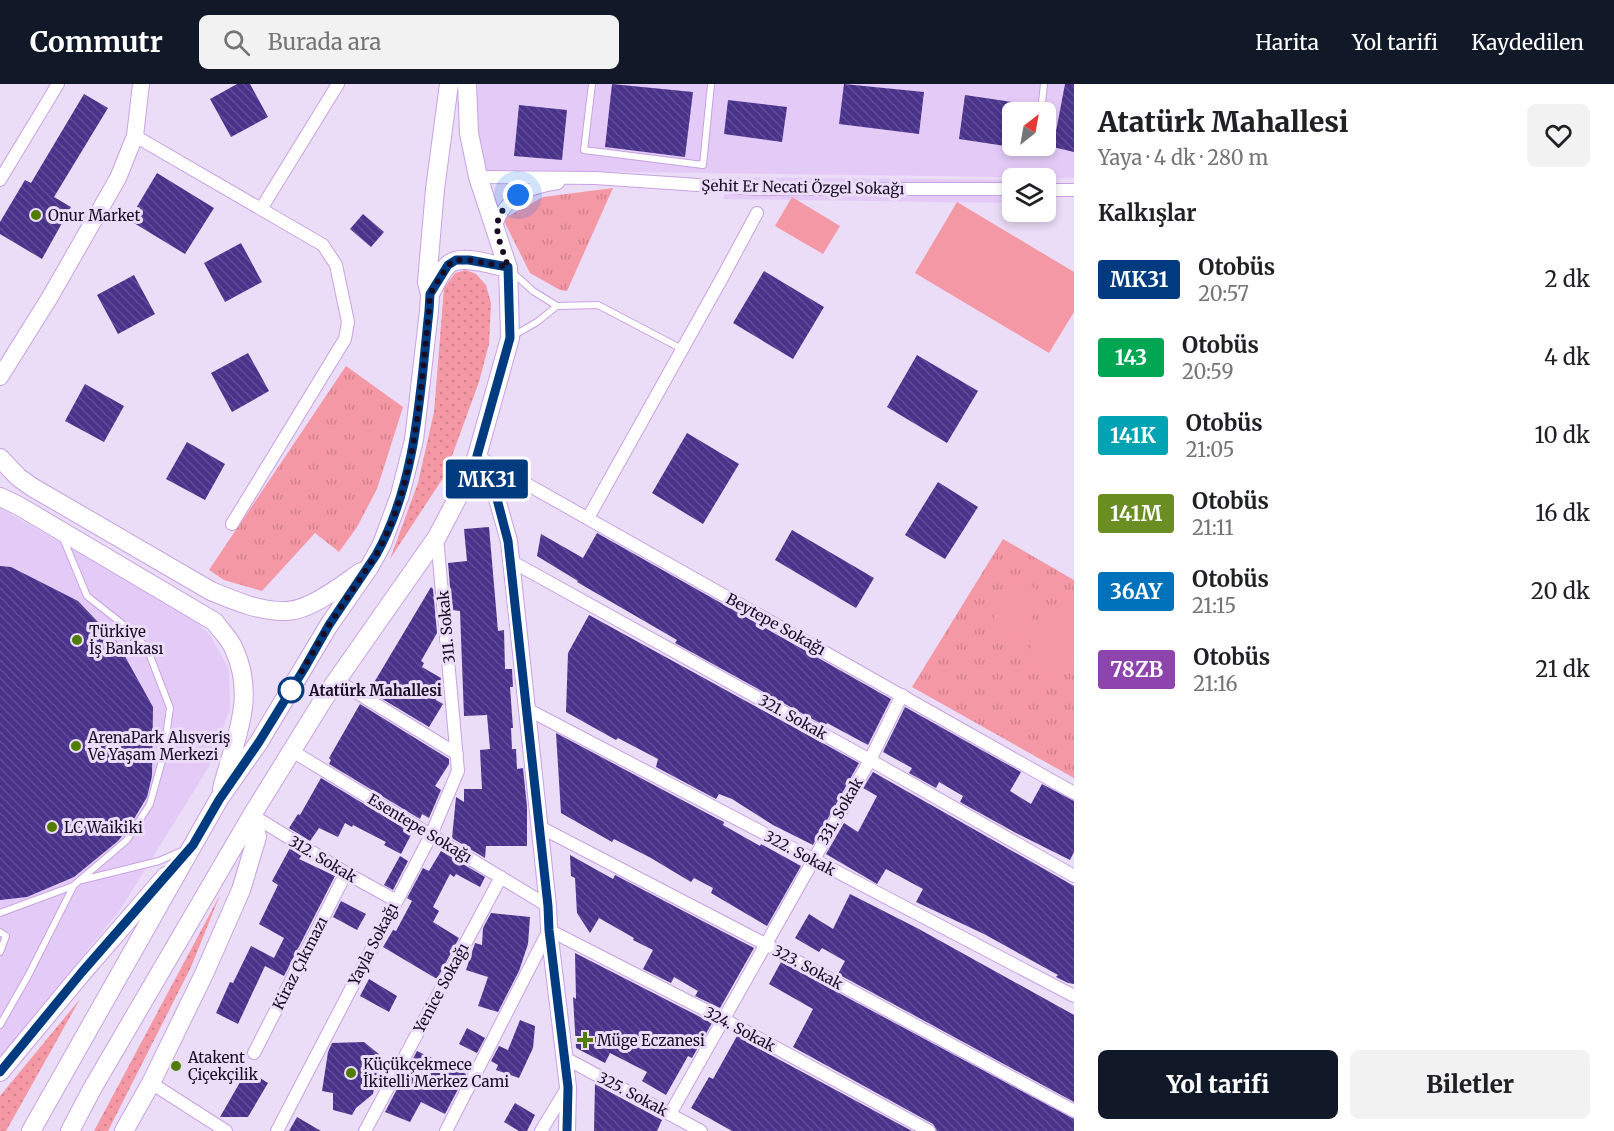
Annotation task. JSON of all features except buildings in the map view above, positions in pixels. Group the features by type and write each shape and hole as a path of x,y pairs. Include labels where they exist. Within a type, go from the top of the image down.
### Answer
{"main road":[{"path":"31,1131 219,800 259,742 329,625 370,566 382,544 400,495 414,440 429,311 430,294 427,282 435,189 449,84"},
{"path":"70,1131 92,1089 252,815 336,680 438,537 477,456 510,338 508,267 478,177 469,133 467,84"},
{"path":"430,294 448,265 456,260 508,267"},
{"path":"0,458 18,477 32,487 211,591 237,602 260,608 289,611 320,600 370,566"},
{"path":"0,497 215,622 233,647 243,672 245,698 240,727 219,800"},
{"path":"124,1131 151,1083 204,974 241,890 257,837 252,815"},
{"path":"0,1072 82,972 193,845"},
{"path":"133,1131 151,1083"}],"street":[{"path":"0,180 58,84"},
{"path":"0,375 50,297 112,188 135,136 141,84"},
{"path":"261,209 338,84"},
{"path":"135,136 323,245 336,265 348,322 345,339 231,524"},
{"path":"478,177 595,178"},
{"path":"496,227 506,204 518,195 551,184 595,178"},
{"name":"Şehit Er Necati Özgel Sokağı","path":"595,178 757,189 1002,189"},
{"path":"1056,190 1074,190"},
{"path":"588,518 757,213"},
{"path":"477,456 497,499 511,561 549,930 568,1087 567,1131"},
{"name":"Beytepe Sokağı","path":"477,456 1074,793"},
{"name":"311. Sokak","path":"438,537 457,754"},
{"name":"321. Sokak","path":"511,561 1074,876"},
{"path":"336,680 457,754"},
{"name":"331. Sokak","path":"670,1114 870,760 902,695"},
{"name":"322. Sokak","path":"527,709 1074,996"},
{"name":"Esentepe Sokağı","path":"292,751 548,906"},
{"name":"Yayla Sokağı","path":"277,1131 395,900 431,835 458,771 457,754"},
{"name":"312. Sokak","path":"252,815 346,873 395,900"},
{"name":"323. Sokak","path":"540,827 765,944 1074,1111"},
{"name":"Kiraz Çıkmazı","path":"254,1053 346,873"},
{"name":"Yenice Sokağı","path":"365,1131 501,877"},
{"path":"446,1131 549,930"},
{"name":"324. Sokak","path":"549,930 723,1019 929,1131"},
{"name":"325. Sokak","path":"565,1058 701,1131"},
{"path":"151,1083 226,1131"},
{"path":"541,1131 568,1087"}],"lane":[{"path":"592,84 584,150 703,165 711,84"},
{"path":"1042,102 1044,84"},
{"path":"508,267 533,291 557,306 598,304 682,349"},
{"path":"510,338 537,322 557,306"},
{"path":"0,914 73,886 127,840 150,804 163,757 170,708 147,648 120,622 87,596 61,532"},
{"path":"82,880 159,861 193,845"},
{"path":"0,1025 28,976 73,886"},
{"path":"0,932 6,936 0,952"}],"shaded area":[{"path":"478,84 1074,84 1074,178 1056,178 1056,168 1002,168 1002,177 486,170 475,110"},
{"path":"725,177 1002,180 1002,203 724,199"},
{"path":"0,508 191,617 210,635 229,669 230,709 210,765 120,910 0,1057"}],"green space":[{"path":"613,188 567,291 560,290 530,273 503,219 543,197"},
{"path":"792,197 840,226 823,254 775,226"},
{"path":"957,202 1074,272 1074,312 1049,353 915,273"},
{"path":"466,270 476,274 486,285 491,303 489,344 479,382 445,475 390,559 418,483 434,412 444,288 455,273"},
{"path":"346,366 403,407 377,489 357,527 339,552 315,533 262,591 224,580 209,570"},
{"path":"1003,539 1074,580 1074,778 912,687"},
{"path":"1016,578 1045,594 1018,642 990,625"},
{"path":"1062,593 1074,600 1074,658 1060,683 1022,662"},
{"path":"220,895 191,967 108,1131 94,1131"},
{"path":"80,999 6,1131 0,1131 0,1096"}],"bus line":[{"name":"MK31","path":"0,1072 82,972 193,845 219,800 259,742 329,625 370,566 382,544 400,495 414,440 430,294 448,265 456,260 469,260 508,267 510,338 477,456 497,499 508,541 568,1087 567,1131"}],"place":[{"name":"Onur Market","path":"36,215"},
{"name":"Türkiye İş Bankası","path":"77,640"},
{"name":"Atatürk Mahallesi","path":"291,690"},
{"name":"ArenaPark Alışveriş Ve Yaşam Merkezi","path":"76,746"},
{"name":"LC Waikiki","path":"52,827"},
{"name":"Müge Eczanesi","path":"585,1040"},
{"name":"Atakent Çiçekçilik","path":"176,1066"},
{"name":"Küçükçekmece İkitelli Merkez Cami","path":"351,1073"}],"route":[{"path":"291,690 329,625 370,566 382,544 400,495 414,440 430,294 448,265 456,260 508,267 496,227 506,204 518,195"}]}
